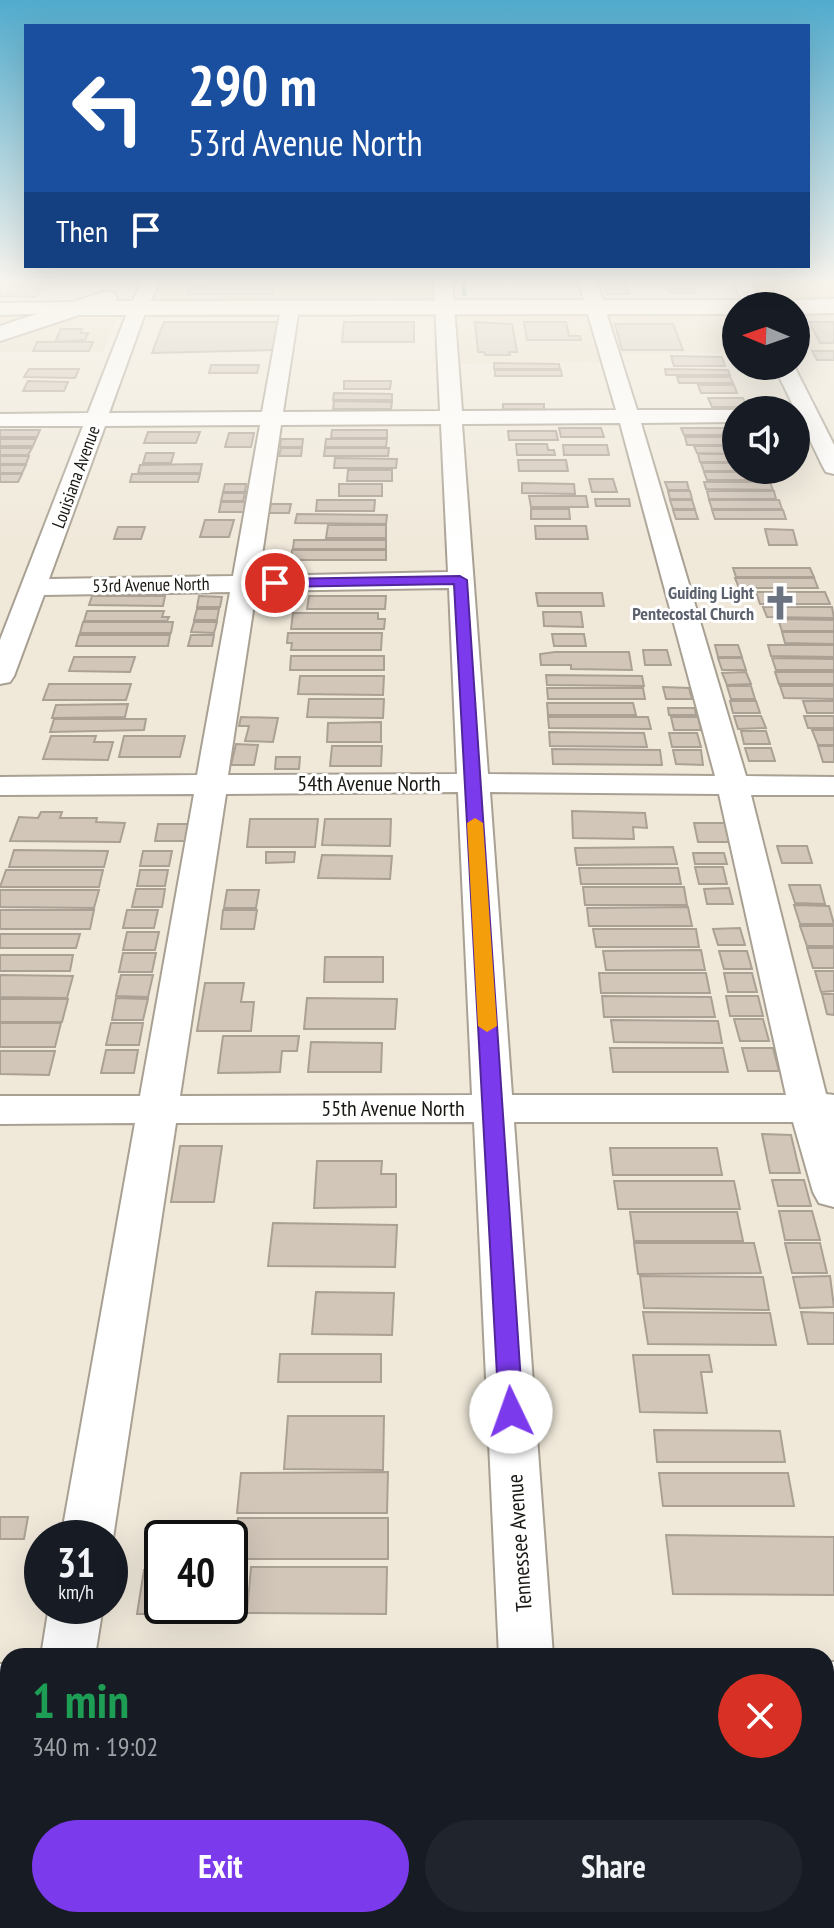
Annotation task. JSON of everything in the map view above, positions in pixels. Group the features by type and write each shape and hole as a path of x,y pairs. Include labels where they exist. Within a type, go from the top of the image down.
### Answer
{"street":[{"name":"Louisiana Avenue","path":"0,676 115,370"},
{"path":"90,1520 279,370"},
{"name":"Tennessee Avenue","path":"447,370 526,1648"},
{"path":"614,370 733,785 821,1108 834,1192"},
{"path":"0,420 722,416"},
{"path":"810,416 834,416"},
{"path":"810,429 834,467"},
{"name":"53rd Avenue North","path":"35,587 460,580"},
{"name":"54th Avenue North","path":"0,786 473,783 834,786"},
{"name":"55th Avenue North","path":"0,1110 821,1108"},
{"path":"69,1648 73,1624"}],"building":[{"path":"28,370 79,370 75,378 24,377"},
{"path":"210,370 258,370 257,373 209,373"},
{"path":"495,370 561,370 562,376 495,376"},
{"path":"665,370 722,370 722,375 666,375"},
{"path":"677,377 722,377 722,380 732,380 733,383 679,383"},
{"path":"28,381 68,382 64,391 23,391"},
{"path":"344,381 391,381 390,389 344,389"},
{"path":"698,385 734,385 737,393 701,393"},
{"path":"334,393 392,394 392,400 333,400"},
{"path":"708,398 722,398 722,407 712,407"},
{"path":"334,401 392,402 391,409 333,409"},
{"path":"503,404 544,404 544,410 503,409"},
{"path":"559,428 601,428 604,437 561,437"},
{"path":"681,428 722,428 722,435 684,435"},
{"path":"0,430 40,430 37,437 0,437"},
{"path":"332,430 387,430 387,438 331,438"},
{"path":"508,431 556,431 558,440 509,440"},
{"path":"148,432 200,432 196,443 144,443"},
{"path":"229,433 254,433 251,447 225,447"},
{"path":"685,437 722,437 722,445 687,445"},
{"path":"0,439 36,439 33,446 0,446"},
{"path":"281,439 303,439 302,447 280,447"},
{"path":"326,439 387,439 386,447 325,447"},
{"path":"516,444 547,444 548,450 554,450 555,455 517,455"},
{"path":"563,445 607,445 609,455 564,455"},
{"path":"694,446 722,446 722,454 697,453"},
{"path":"0,448 32,448 28,455 0,455"},
{"path":"281,448 302,448 301,456 279,456"},
{"path":"325,448 389,448 388,456 324,456"},
{"path":"146,453 174,453 171,463 143,463"},
{"path":"698,454 722,454 722,462 700,462"},
{"path":"0,456 29,456 26,464 0,464"},
{"path":"335,458 397,459 396,468 334,468"},
{"path":"518,460 566,460 568,471 519,471"},
{"path":"701,463 722,463 722,471 704,471"},
{"path":"202,464 200,473 138,473 140,465"},
{"path":"0,465 26,465 22,473 0,473"},
{"path":"348,470 392,470 392,481 347,481"},
{"path":"704,472 722,472 722,480 707,480"},
{"path":"0,474 22,474 18,482 0,482"},
{"path":"132,474 200,474 198,482 130,482"},
{"path":"589,479 613,479 617,492 592,492"},
{"path":"665,482 687,482 689,490 668,490"},
{"path":"704,482 771,484 773,490 706,489"},
{"path":"522,483 574,484 575,494 522,493"},
{"path":"225,484 246,484 245,492 223,492"},
{"path":"339,484 382,484 382,496 339,496"},
{"path":"668,491 690,491 692,499 670,499"},
{"path":"707,491 774,491 776,499 709,499"},
{"path":"223,493 245,493 243,501 221,501"},
{"path":"529,496 586,496 588,507 531,507"},
{"path":"595,499 629,499 630,506 596,506"},
{"path":"317,500 375,500 374,511 316,511"},
{"path":"670,500 692,500 695,509 673,509"},
{"path":"709,500 779,500 782,509 712,509"},
{"path":"221,502 245,502 244,512 219,512"},
{"path":"271,504 291,504 289,513 269,513"},
{"path":"531,509 569,509 570,519 531,519"},
{"path":"673,510 695,510 698,519 676,519"},
{"path":"712,510 783,510 786,519 715,519"},
{"path":"297,514 387,515 386,524 295,523"},
{"path":"205,520 234,520 229,537 200,537"},
{"path":"328,525 386,525 386,538 326,538"},
{"path":"535,526 586,526 588,539 536,539"},
{"path":"118,527 145,527 141,539 114,539"},
{"path":"765,529 793,530 797,545 769,545"},
{"path":"294,540 386,540 386,549 293,549"},
{"path":"292,550 386,550 386,560 291,560"},
{"path":"733,568 810,568 814,577 736,577"},
{"path":"735,578 814,578 818,588 739,588"},
{"path":"756,592 825,592 830,604 760,604"},
{"path":"536,593 602,593 604,606 538,606"},
{"path":"92,596 165,596 163,606 89,605"},
{"path":"199,596 222,597 220,607 197,607"},
{"path":"267,596 294,596 292,609 265,609"},
{"path":"309,596 386,596 385,609 307,609"},
{"path":"763,607 832,607 834,618 767,617"},
{"path":"197,609 219,609 217,620 194,620"},
{"path":"87,611 164,611 162,617 169,617 167,621 84,621"},
{"path":"543,612 581,612 583,627 544,626"},
{"path":"293,613 378,613 378,619 385,619 384,629 291,629"},
{"path":"778,619 834,620 834,631 782,631"},
{"path":"83,622 173,622 171,633 80,633"},
{"path":"194,622 217,622 214,633 191,632"},
{"path":"782,632 834,632 834,644 785,643"},
{"path":"288,633 382,633 381,650 291,650 292,643 287,643"},
{"path":"552,634 584,634 586,646 554,646"},
{"path":"79,635 170,635 168,646 76,646"},
{"path":"191,635 214,635 212,646 188,646"},
{"path":"715,645 738,645 742,657 718,657"},
{"path":"768,645 834,645 834,657 771,656"},
{"path":"643,650 667,650 671,665 645,665"},
{"path":"629,652 632,670 541,665 540,654"},
{"path":"291,656 384,656 384,670 290,670"},
{"path":"74,657 135,657 130,672 69,671"},
{"path":"718,658 742,658 746,670 722,670"},
{"path":"772,658 834,659 834,670 776,670"},
{"path":"746,672 751,684 727,685 722,673"},
{"path":"775,672 834,672 834,684 779,684"},
{"path":"546,675 642,676 644,686 547,685"},
{"path":"300,676 384,676 383,695 298,694"},
{"path":"49,684 131,684 126,700 43,700"},
{"path":"727,686 751,686 755,699 731,699"},
{"path":"780,686 834,686 834,699 784,698"},
{"path":"663,687 689,688 692,699 666,699"},
{"path":"547,688 643,688 645,699 548,699"},
{"path":"309,699 384,699 383,718 307,717"},
{"path":"730,701 756,701 760,713 733,713"},
{"path":"803,701 834,701 834,713 807,713"},
{"path":"547,703 633,703 636,715 548,715"},
{"path":"128,704 125,717 52,718 56,705"},
{"path":"668,708 695,708 696,715 669,715"},
{"path":"734,716 761,716 766,728 738,729"},
{"path":"804,716 834,716 834,728 808,728"},
{"path":"241,717 278,718 273,742 245,741 249,726 239,726"},
{"path":"548,717 648,717 651,729 549,728"},
{"path":"671,717 698,717 701,730 674,730"},
{"path":"54,719 146,719 144,730 50,732"},
{"path":"381,722 381,742 327,742 328,723"},
{"path":"812,730 834,730 834,745 818,745"},
{"path":"741,731 766,731 770,744 744,744"},
{"path":"549,732 644,733 647,747 550,746"},
{"path":"669,733 697,733 701,747 672,747"},
{"path":"51,736 96,736 94,742 113,742 108,760 43,759"},
{"path":"124,736 185,736 180,757 119,757"},
{"path":"236,744 258,745 254,765 231,765"},
{"path":"332,746 382,746 381,766 330,766"},
{"path":"818,746 834,746 834,762 823,762"},
{"path":"745,748 771,748 775,761 749,761"},
{"path":"552,749 660,750 662,765 553,764"},
{"path":"673,750 701,750 703,765 676,764"},
{"path":"276,757 300,757 299,769 275,769"},
{"path":"572,811 645,813 647,828 633,827 634,839 573,838"},
{"path":"41,812 62,812 60,818 97,818 96,822 125,823 120,842 10,841 19,817 38,818"},
{"path":"250,819 318,819 315,847 247,847"},
{"path":"325,819 391,819 390,846 322,845"},
{"path":"694,823 725,823 729,842 698,842"},
{"path":"158,824 190,824 186,841 155,841"},
{"path":"777,846 807,846 812,863 782,863"},
{"path":"673,847 677,864 577,865 575,848"},
{"path":"14,850 108,851 104,867 9,867"},
{"path":"143,851 172,851 169,866 140,866"},
{"path":"266,852 295,852 294,862 266,863"},
{"path":"693,853 724,853 727,864 695,864"},
{"path":"322,855 392,856 390,879 318,878"},
{"path":"695,867 723,867 727,884 699,884"},
{"path":"579,868 678,868 681,884 581,884"},
{"path":"6,870 103,870 99,887 0,887"},
{"path":"140,870 168,870 165,886 137,886"},
{"path":"789,885 820,885 825,904 795,903"},
{"path":"583,887 684,887 687,905 585,905"},
{"path":"729,888 733,904 707,904 704,889"},
{"path":"136,889 165,889 162,907 132,907"},
{"path":"0,890 99,890 94,908 0,907"},
{"path":"227,890 259,890 256,908 224,908"},
{"path":"794,905 829,906 834,924 800,924"},
{"path":"688,907 692,926 589,926 587,908"},
{"path":"0,910 94,910 90,929 0,929"},
{"path":"127,910 158,910 154,928 123,928"},
{"path":"223,910 257,910 254,929 221,929"},
{"path":"800,926 834,926 834,946 807,946"},
{"path":"740,928 745,945 718,945 713,929"},
{"path":"593,929 696,929 699,947 596,947"},
{"path":"127,932 159,932 155,950 123,950"},
{"path":"0,934 80,934 76,948 0,948"},
{"path":"807,948 834,948 834,968 813,968"},
{"path":"701,950 705,970 606,970 603,951"},
{"path":"719,951 747,951 752,969 724,969"},
{"path":"123,953 156,953 152,972 119,972"},
{"path":"0,955 73,955 70,971 0,971"},
{"path":"325,957 383,957 383,982 324,982"},
{"path":"815,971 834,971 834,991 821,992"},
{"path":"599,973 706,973 710,993 601,993"},
{"path":"724,973 752,973 757,992 728,992"},
{"path":"0,975 73,976 67,998 0,997"},
{"path":"121,975 153,975 148,997 116,996"},
{"path":"205,983 244,983 241,1002 254,1002 251,1031 197,1031"},
{"path":"822,994 834,994 834,1015 827,1014"},
{"path":"602,996 711,997 715,1017 604,1017"},
{"path":"726,996 758,996 763,1016 730,1016"},
{"path":"116,998 148,999 143,1020 112,1020"},
{"path":"307,998 397,999 395,1029 304,1029"},
{"path":"0,999 68,999 62,1022 0,1022"},
{"path":"734,1019 763,1019 769,1041 740,1041"},
{"path":"611,1020 718,1021 722,1043 614,1042"},
{"path":"0,1023 61,1023 55,1047 0,1047"},
{"path":"111,1023 143,1023 139,1045 106,1045"},
{"path":"223,1036 299,1036 297,1051 282,1051 280,1072 218,1073"},
{"path":"311,1042 382,1043 381,1072 308,1072"},
{"path":"610,1048 723,1048 728,1072 613,1072"},
{"path":"742,1048 773,1048 779,1071 748,1071"},
{"path":"106,1050 138,1050 134,1073 101,1073"},
{"path":"0,1051 55,1051 49,1075 0,1074"},
{"path":"762,1134 791,1135 800,1173 770,1173"},
{"path":"180,1146 222,1146 214,1202 171,1202"},
{"path":"610,1148 717,1148 722,1175 613,1175"},
{"path":"317,1161 382,1161 381,1174 396,1174 396,1207 314,1208"},
{"path":"772,1180 804,1180 811,1206 778,1206"},
{"path":"614,1181 734,1181 740,1209 618,1209"},
{"path":"779,1211 812,1211 820,1240 785,1240"},
{"path":"630,1212 737,1212 743,1241 634,1241"},
{"path":"273,1223 397,1225 395,1267 268,1266"},
{"path":"634,1243 754,1243 761,1273 638,1274"},
{"path":"785,1243 820,1243 827,1273 792,1273"},
{"path":"640,1276 763,1277 769,1310 644,1308"},
{"path":"830,1276 834,1307 800,1308 793,1277"},
{"path":"316,1292 394,1293 392,1335 312,1334"},
{"path":"643,1312 770,1313 776,1345 648,1344"},
{"path":"801,1312 834,1313 834,1344 808,1344"},
{"path":"280,1354 381,1354 381,1382 278,1382"},
{"path":"633,1355 709,1355 712,1372 701,1372 707,1413 640,1412"},
{"path":"288,1416 384,1416 383,1470 284,1469"},
{"path":"654,1430 780,1431 785,1462 657,1462"},
{"path":"388,1472 387,1513 237,1513 241,1473"},
{"path":"659,1473 788,1473 794,1506 663,1506"},
{"path":"0,1517 28,1517 24,1520 24,1539 0,1539"},
{"path":"388,1518 388,1559 248,1559 248,1520 238,1520"},
{"path":"666,1535 834,1537 834,1595 673,1594"},
{"path":"251,1567 387,1567 386,1614 248,1613"},
{"path":"144,1570 144,1614 137,1614"}],"slow traffic":[{"path":"475,823 487,1026"}],"place":[{"name":"Guiding Light Pentecostal Church","path":"780,603"}],"route":[{"path":"275,583 460,580 511,1412"}]}
